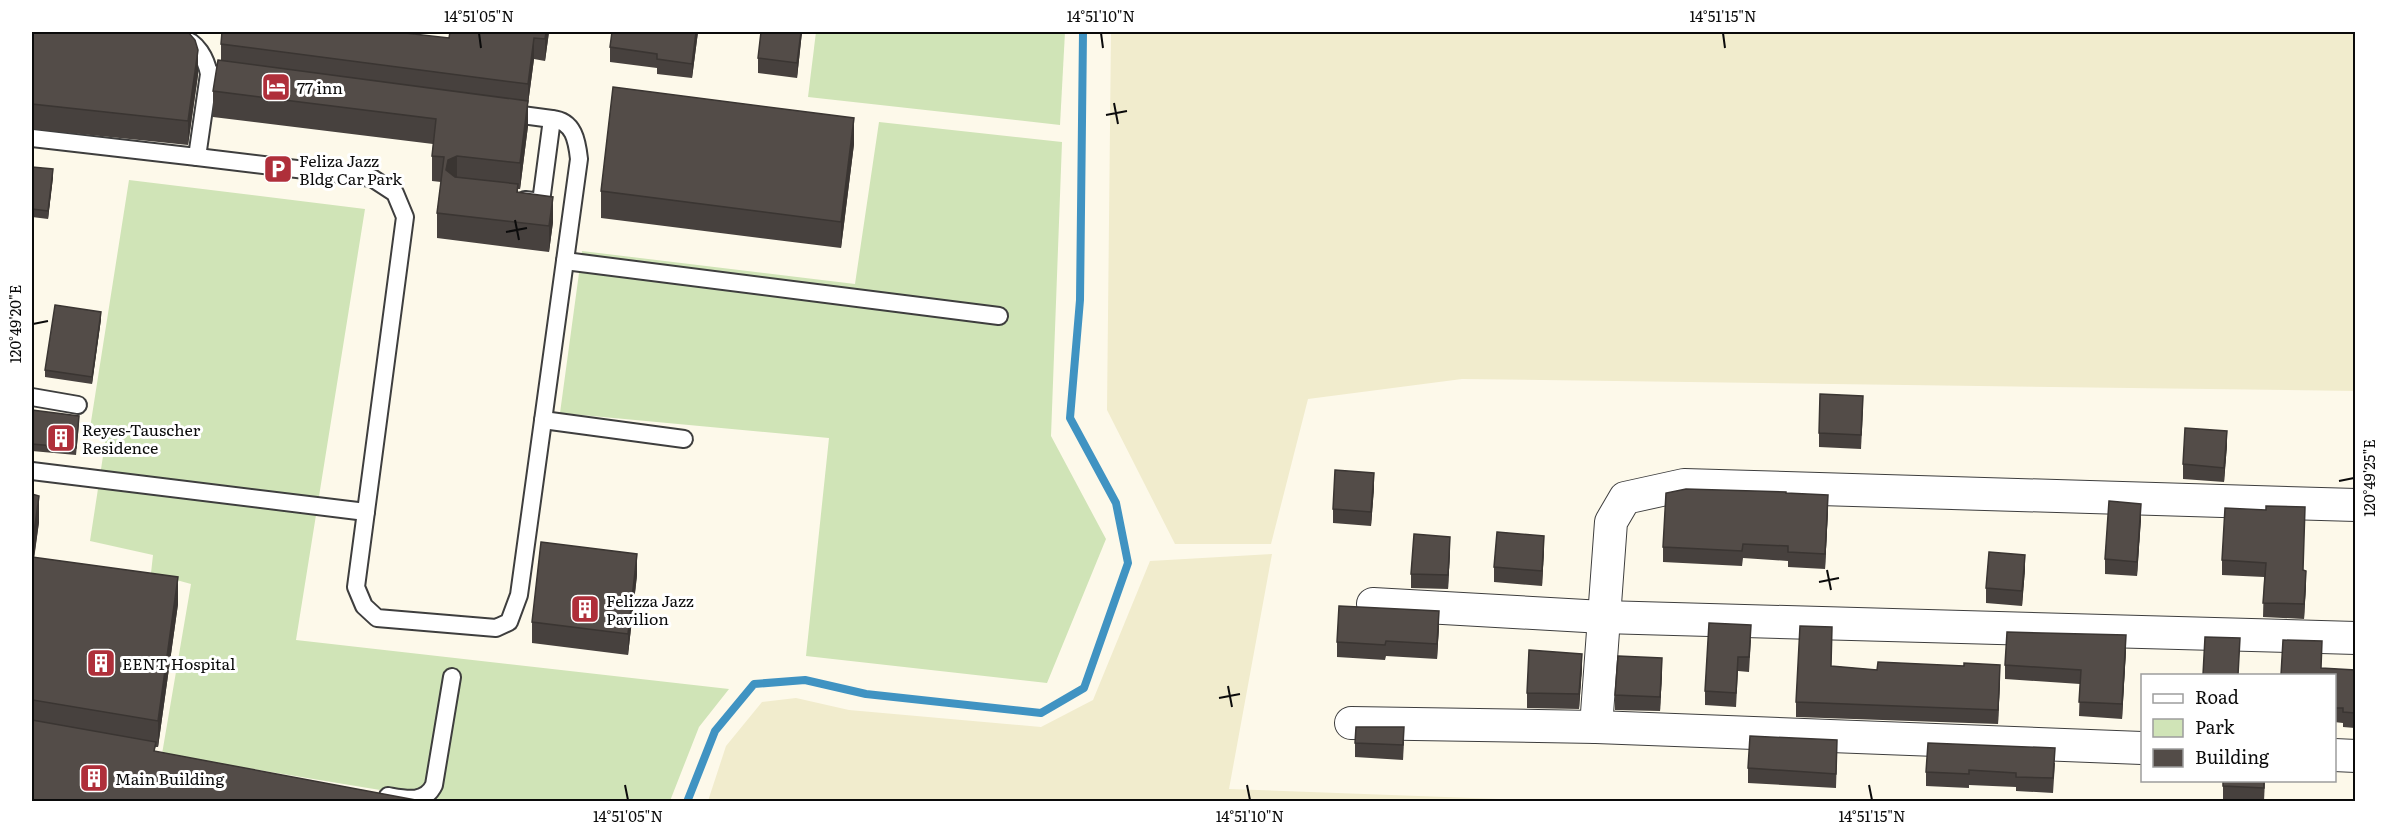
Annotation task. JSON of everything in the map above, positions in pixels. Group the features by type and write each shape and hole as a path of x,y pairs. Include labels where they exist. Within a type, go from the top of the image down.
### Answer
{"street":[{"path":"1596,727 1611,522 1625,498 1684,485 2355,505"},
{"path":"1373,604 1603,617 2355,638"},
{"path":"1351,723 1596,727 2141,748"},
{"path":"2336,755 2355,756"}],"lane":[{"path":"164,36 185,39 200,51 207,62 209,74 197,157"},
{"path":"209,74 256,80"},
{"path":"32,138 372,178 395,193 405,217 356,587 364,606 377,618 496,628 509,622 519,595 579,159 577,139 569,126 560,120 492,111"},
{"path":"509,198 541,202 552,118"},
{"path":"565,261 999,316"},
{"path":"32,397 78,405"},
{"path":"543,420 684,439"},
{"path":"32,471 366,512"},
{"path":"372,794 419,799 430,792 434,785 452,677"}],"shaded area":[{"path":"1111,32 2355,32 2355,391 1462,379 1308,399 1271,544 1175,544 1107,410"},
{"path":"1272,554 1229,789 1556,801 708,801 726,746 762,702 796,698 849,710 1041,727 1093,700 1150,561"}],"green space":[{"path":"816,32 1065,32 1060,125 808,97"},
{"path":"879,122 1062,142 1051,436 1106,539 1047,683 806,656 829,438 560,413 582,251 855,284"},
{"path":"129,180 365,209 296,640 729,689 699,727 670,801 447,801 162,754 191,584 151,573 153,555 90,541 107,430 90,428"}],"building":[{"path":"32,32 188,32 195,40 198,50 188,121 32,104"},
{"path":"222,32 396,32 449,38 450,32 546,32 545,39 534,38 528,84 221,44"},
{"path":"612,32 696,32 692,64 657,59 657,54 610,47"},
{"path":"761,32 801,32 797,63 758,58"},
{"path":"218,60 528,101 520,163 457,156 448,160 446,170 455,177 518,184 517,192 553,197 549,226 437,213 444,157 432,156 436,119 213,91"},
{"path":"613,87 854,118 841,222 601,191"},
{"path":"32,167 53,169 48,211 32,209"},
{"path":"55,305 101,312 92,377 45,370"},
{"path":"1820,394 1863,396 1861,435 1819,433"},
{"path":"32,410 79,416 76,448 32,444"},
{"path":"2185,428 2227,431 2224,468 2183,464"},
{"path":"1335,470 1374,473 1371,512 1333,509"},
{"path":"1686,489 1828,495 1825,554 1788,552 1788,546 1743,544 1742,551 1663,547 1666,493"},
{"path":"32,494 39,496 32,547"},
{"path":"2109,501 2141,504 2137,562 2105,559"},
{"path":"2266,506 2305,507 2304,604 2263,603 2266,563 2222,560 2225,508 2266,510"},
{"path":"1497,532 1544,536 1542,571 1494,567"},
{"path":"1414,534 1450,537 1448,575 1411,574"},
{"name":"Felizza Jazz Pavilion","path":"541,542 637,554 628,634 532,622"},
{"path":"1989,552 2025,555 2022,591 1986,588"},
{"name":"EENT Hospital","path":"32,557 178,577 158,721 32,701"},
{"path":"1339,606 1439,611 1437,644 1386,641 1385,645 1337,642"},
{"path":"1709,623 1751,625 1749,657 1738,657 1736,693 1705,691"},
{"path":"1800,626 1832,627 1831,666 1877,670 1878,662 1964,666 1964,663 2000,665 1998,710 1796,702"},
{"path":"2007,632 2126,635 2122,704 2079,702 2081,670 2005,665"},
{"path":"2205,637 2240,638 2238,674 2203,674"},
{"path":"2283,640 2322,641 2321,668 2355,670 2355,713 2343,712 2343,708 2336,708 2336,674 2281,674"},
{"path":"1529,650 1582,654 1579,694 1527,693"},
{"path":"1618,656 1662,658 1660,697 1615,695"},
{"path":"32,720 156,742 154,751 421,801 32,801"},
{"path":"1356,727 1404,727 1403,745 1355,743"},
{"path":"1750,736 1837,740 1836,774 1748,768"},
{"path":"1928,743 2055,748 2053,778 2016,777 2016,773 1969,770 1969,774 1926,772"},
{"path":"2223,782 2264,782 2264,788 2223,786"}],"waterway":[{"path":"687,802 715,731 754,684 805,680 866,694 1041,713 1084,688 1128,563 1116,503 1070,418 1080,300 1083,32"}],"place":[{"name":"77 inn","path":"276,87"},
{"name":"Feliza Jazz Bldg Car Park","path":"278,169"},
{"name":"Reyes-Tauscher Residence","path":"61,438"},
{"name":"Felizza Jazz Pavilion","path":"585,609"},
{"name":"EENT Hospital","path":"101,663"},
{"name":"Main Building","path":"94,778"}]}
